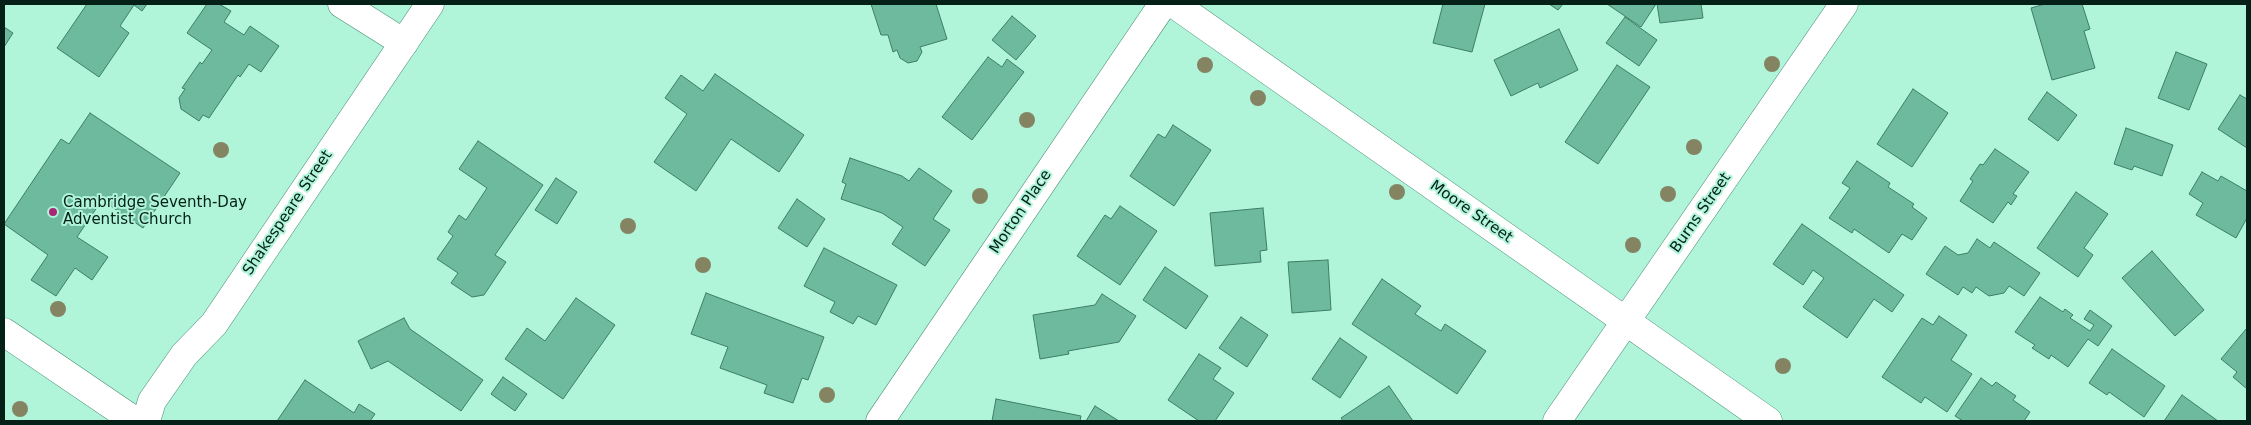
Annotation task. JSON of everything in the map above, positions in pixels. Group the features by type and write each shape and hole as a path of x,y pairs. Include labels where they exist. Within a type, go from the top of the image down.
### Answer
{"street":[{"path":"342,4 404,43"},
{"name":"Shakespeare Street","path":"146,421 152,401 184,355 214,324 430,4"},
{"name":"Morton Place","path":"880,421 1163,4"},
{"name":"Moore Street","path":"1174,4 1590,294 1625,322 1768,421"},
{"name":"Burns Street","path":"1556,421 1844,4"},
{"path":"4,332 135,421"}],"building":[{"path":"87,4 147,4 142,11 134,5 120,26 129,33 99,77 57,48"},
{"path":"207,4 219,4 231,11 224,22 244,35 250,26 279,46 261,72 249,64 240,77 238,75 209,118 203,115 199,121 181,109 179,98 185,89 182,88 200,62 202,64 212,50 187,33"},
{"path":"871,4 936,4 947,39 920,47 922,52 917,61 908,63 900,58 897,50 893,52 888,35 881,35"},
{"path":"1443,4 1485,4 1472,52 1433,43"},
{"path":"1549,4 1563,4 1558,10"},
{"path":"1607,4 1656,4 1641,27"},
{"path":"1657,4 1701,4 1703,18 1660,23"},
{"path":"2045,4 2082,4 2090,29 2084,31 2095,68 2052,80 2031,8"},
{"path":"1012,16 1036,36 1016,60 992,40"},
{"path":"1625,17 1657,40 1639,66 1606,43"},
{"path":"4,27 13,33 4,47"},
{"path":"1559,29 1578,70 1540,88 1538,83 1511,96 1494,60"},
{"path":"2176,52 2207,64 2189,110 2158,98"},
{"path":"988,57 1002,67 1007,59 1024,72 972,140 942,117"},
{"path":"1617,65 1650,87 1598,164 1565,142"},
{"path":"715,74 804,135 779,172 731,139 696,191 654,162 687,114 665,98 681,75 703,91"},
{"path":"1913,89 1948,113 1912,167 1877,144"},
{"path":"2047,92 2077,115 2058,141 2028,119"},
{"path":"2240,95 2247,99 2247,148 2218,129"},
{"name":"Cambridge Seventh-Day Adventist Church","path":"90,113 180,173 143,228 102,200 77,237 108,257 92,280 75,268 56,296 31,280 48,255 4,224 61,139 69,144"},
{"path":"1173,125 1211,150 1174,206 1130,176 1158,134 1165,138"},
{"path":"2126,128 2173,145 2162,176 2134,166 2132,170 2114,164"},
{"path":"478,141 543,185 495,255 506,262 484,295 472,297 451,283 458,273 437,259 453,236 448,232 459,215 466,220 487,188 459,169"},
{"path":"1995,149 2029,172 2013,194 2017,196 2011,205 2008,202 1993,223 1960,201 1973,181 1970,179 1980,164 1983,165"},
{"path":"850,158 902,176 909,181 919,168 952,191 933,219 950,230 925,266 892,244 903,227 882,213 841,199 846,184 842,182"},
{"path":"1857,161 1890,183 1888,187 1914,204 1912,207 1927,218 1912,240 1902,234 1889,253 1854,229 1852,233 1829,218 1850,188 1842,183"},
{"path":"2202,172 2218,181 2221,176 2247,191 2247,218 2236,238 2196,215 2203,203 2189,194"},
{"path":"556,178 577,192 557,224 535,210"},
{"path":"2076,192 2108,214 2084,248 2093,255 2078,277 2037,248"},
{"path":"797,199 825,219 807,247 778,228"},
{"path":"1120,206 1157,231 1120,285 1077,256 1105,215 1111,219"},
{"path":"1263,208 1267,250 1260,251 1261,262 1215,266 1210,213"},
{"path":"1802,224 1904,295 1892,312 1874,299 1847,338 1803,307 1824,278 1813,270 1803,285 1773,264"},
{"path":"1977,239 1990,248 1994,242 2040,273 2024,296 2009,286 2004,293 1989,296 1976,287 1972,293 1963,287 1958,295 1926,274 1945,246 1958,255 1968,253"},
{"path":"824,248 897,285 876,325 858,316 853,324 830,312 835,302 804,286"},
{"path":"2152,251 2204,310 2175,336 2122,278"},
{"path":"1328,260 1331,310 1292,313 1288,262"},
{"path":"1165,267 1208,296 1186,329 1143,300"},
{"path":"1382,279 1421,306 1415,314 1441,331 1445,324 1486,351 1457,394 1352,324"},
{"path":"706,293 824,337 808,380 802,378 793,403 764,393 767,385 720,368 728,347 691,334"},
{"path":"1102,294 1136,316 1119,342 1068,351 1069,354 1040,359 1033,315 1095,305"},
{"path":"2040,297 2063,312 2065,309 2073,315 2070,318 2090,331 2094,325 2084,319 2090,310 2112,326 2098,346 2088,339 2068,367 2051,355 2049,359 2032,348 2035,345 2015,332"},
{"path":"576,298 615,325 563,399 505,359 527,328 545,341"},
{"path":"1939,316 1967,335 1951,360 1972,374 1947,412 1925,397 1921,403 1882,377 1922,318 1933,325"},
{"path":"1241,317 1268,335 1247,367 1219,348"},
{"path":"404,318 410,329 483,380 461,411 388,361 371,369 358,341"},
{"path":"2247,328 2247,389 2233,377 2237,372 2221,359"},
{"path":"1340,338 1367,357 1340,398 1312,379"},
{"path":"2112,349 2165,386 2144,417 2109,392 2107,395 2089,383"},
{"path":"1199,354 1221,368 1213,379 1234,393 1215,421 1199,421 1168,400"},
{"path":"503,377 527,394 515,411 491,394"},
{"path":"1981,378 1992,386 1996,382 2016,396 2013,400 2030,412 2024,421 1963,421 1955,416"},
{"path":"305,380 354,413 359,404 375,414 370,421 277,421"},
{"path":"1389,386 1413,421 1343,421 1341,418"},
{"path":"2182,395 2218,421 2164,421"},
{"path":"996,399 1081,416 1080,421 992,421"},
{"path":"1095,406 1119,421 1086,421"}],"place":[{"name":"Cambridge Seventh-Day Adventist Church","path":"53,212"}]}
